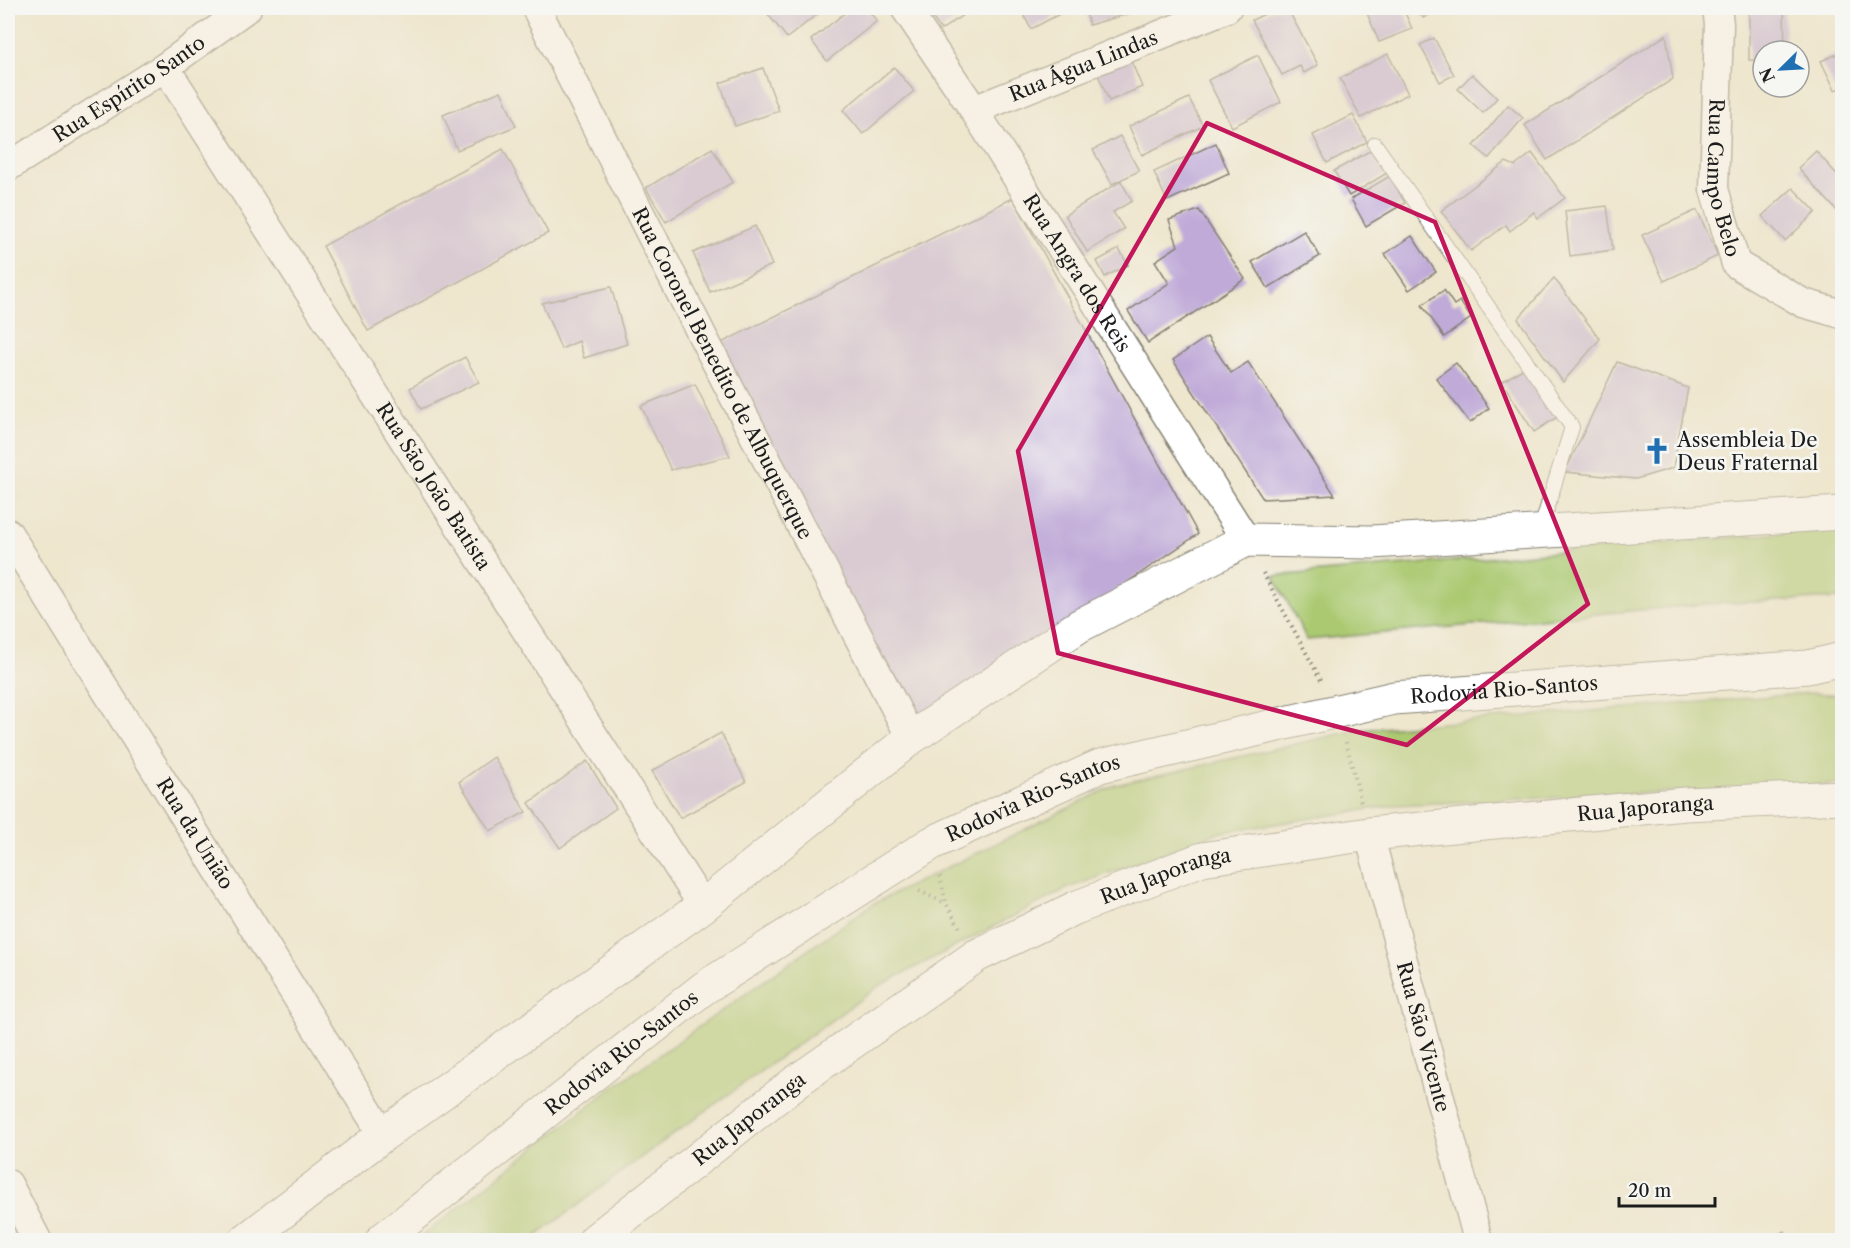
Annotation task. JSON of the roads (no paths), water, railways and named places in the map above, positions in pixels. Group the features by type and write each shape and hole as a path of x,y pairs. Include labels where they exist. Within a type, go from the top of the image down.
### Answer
{"main road":[{"path":"246,1240 383,1135 703,906 911,738 1079,626 1246,540 1372,542 1842,513"},
{"name":"Rodovia Rio-Santos","path":"382,1240 704,988 932,843 1100,766 1394,698 1808,667 1842,659"},
{"name":"Rodovia Rio-Santos","path":"1808,667 1842,670"},
{"name":"Rua Japoranga","path":"595,1240 797,1081 976,956 1075,908 1202,859 1369,834 1685,804 1842,797"}],"street":[{"name":"Rua Espírito Santo","path":"8,167 165,67 247,8"},
{"name":"Rua Coronel Benedito de Albuquerque","path":"536,8 704,339 911,738"},
{"name":"Rua Angra dos Reis","path":"905,8 974,110 1246,540"},
{"name":"Rua Água Lindas","path":"974,110 1227,8"},
{"name":"Rua Campo Belo","path":"1718,8 1714,189 1736,264 1803,303 1842,314"},
{"name":"Rua São João Batista","path":"165,67 703,906"},
{"name":"Rua da União","path":"8,533 383,1135"},
{"name":"Rua São Vicente","path":"1369,834 1478,1240"},
{"path":"8,1184 37,1240"}],"lane":[{"path":"1375,144 1572,427 1540,532"}],"place":[{"name":"Assembleia De Deus Fraternal","path":"1657,451"}]}
